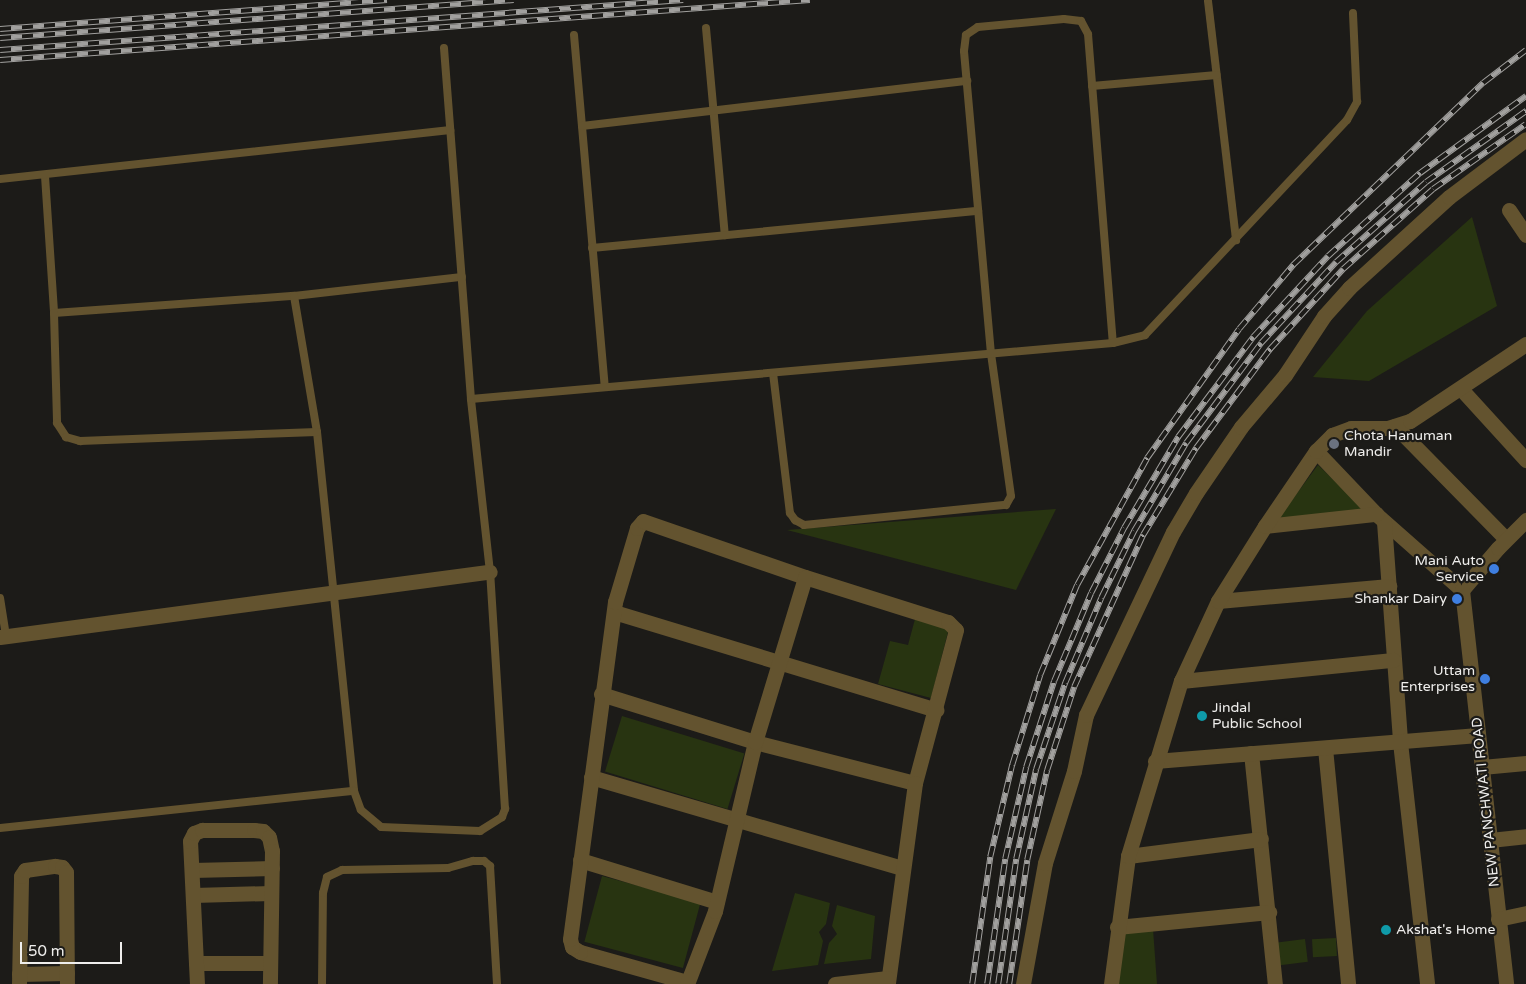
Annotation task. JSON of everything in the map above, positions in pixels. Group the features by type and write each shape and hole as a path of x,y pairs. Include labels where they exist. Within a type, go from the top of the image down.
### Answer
{"street":[{"path":"1023,984 1045,863 1074,771 1086,715 1173,532 1196,493 1241,427 1285,375 1324,316 1349,288 1449,197 1526,139"},
{"path":"1509,210 1526,235"},
{"path":"1111,984 1117,927 1128,856 1155,761 1181,681 1218,601 1265,526 1316,451 1332,435 1351,428 1395,426 1410,422 1462,390 1526,344"},
{"path":"1462,390 1526,460"},
{"path":"1395,426 1506,539"},
{"path":"1316,451 1380,518 1462,590 1506,539 1526,520"},
{"path":"1265,526 1380,518"},
{"path":"1380,518 1389,586 1400,742 1427,984"},
{"path":"805,577 755,742 718,902 687,983 580,952 572,947 570,939 601,694 614,612 637,528 643,521 805,577 948,622 956,630 955,643 915,783 888,981 835,984"},
{"path":"3,636 490,572"},
{"path":"1218,601 1389,586"},
{"name":"NEW PANCHWATI ROAD","path":"1462,590 1506,984"},
{"path":"614,612 936,710"},
{"path":"1181,681 1393,660"},
{"path":"601,694 755,742 915,783"},
{"path":"1155,761 1478,735"},
{"path":"1325,748 1348,984"},
{"path":"1251,754 1269,912 1275,984"},
{"path":"1482,767 1526,763"},
{"path":"591,777 903,868"},
{"path":"198,984 190,841 194,832 202,830 263,831 269,837 272,868 270,984"},
{"path":"1490,840 1526,836"},
{"path":"1128,856 1261,839"},
{"path":"580,860 718,902"},
{"path":"54,866 62,867 66,872 67,978 19,979 21,876 25,870 54,866"},
{"path":"192,870 272,868"},
{"path":"193,895 271,893"},
{"path":"1117,927 1269,912"},
{"path":"1498,919 1526,914"},
{"path":"196,963 270,963"}],"lane":[{"path":"1208,1 1236,240"},
{"path":"471,399 1113,343 1145,335 1236,240 1346,120 1357,102 1353,13"},
{"path":"773,373 790,513 795,520 804,525 1006,505 1011,496 991,354 964,51 966,35 978,27 1064,19 1081,21 1088,34 1113,343"},
{"path":"706,28 725,235"},
{"path":"574,35 605,388"},
{"path":"294,296 318,432 354,792 361,810 381,827 480,831 502,817 505,809 490,572 471,399 444,48"},
{"path":"1092,86 1217,75"},
{"path":"582,126 967,81"},
{"path":"0,179 45,176 450,130"},
{"path":"45,176 54,313 57,422 66,437 80,442 318,432"},
{"path":"592,248 978,211"},
{"path":"54,313 294,296 462,277"},
{"path":"0,598 3,636"},
{"path":"0,828 354,792"},
{"path":"322,984 322,893 326,877 342,870 448,868 473,861 484,861 490,866 497,984"}],"green space":[{"path":"1472,217 1497,306 1369,381 1313,377 1367,311"},
{"path":"1318,465 1365,510 1277,520"},
{"path":"1056,509 1016,590 787,530"},
{"path":"915,619 949,628 931,698 878,684 890,641 908,645"},
{"path":"622,716 744,753 727,809 605,771"},
{"path":"602,876 701,902 683,968 584,942"},
{"path":"795,893 830,903 826,924 819,932 823,941 818,965 772,971"},
{"path":"837,905 875,916 871,959 824,964 829,943 837,934 832,926"},
{"path":"1153,929 1157,984 1116,984 1122,931"},
{"path":"1336,938 1337,956 1313,957 1312,939"},
{"path":"1305,939 1308,962 1280,965 1277,942"}],"railway":[{"path":"0,29 387,0"},
{"path":"0,38 514,0"},
{"path":"0,50 683,0"},
{"path":"0,60 810,0"},
{"path":"972,984 990,857 1012,765 1040,675 1077,585 1147,458 1239,329 1293,265 1483,83 1526,50"},
{"path":"987,984 1005,859 1026,767 1054,681 1091,593 1124,528 1178,437 1253,337 1328,256 1420,173 1526,96"},
{"path":"998,984 1016,859 1036,769 1065,683 1101,598 1134,531 1186,443 1261,343 1336,262 1426,182 1526,111"},
{"path":"1009,984 1027,860 1047,770 1074,687 1143,535 1196,448 1270,349 1343,269 1433,189 1526,124"}],"place":[{"name":"Chota Hanuman Mandir","path":"1334,444"},
{"name":"Mani Auto Service","path":"1494,569"},
{"name":"Shankar Dairy","path":"1457,599"},
{"name":"Uttam Enterprises","path":"1485,679"},
{"name":"Jindal Public School","path":"1202,716"},
{"name":"Akshat's Home","path":"1386,930"}]}
